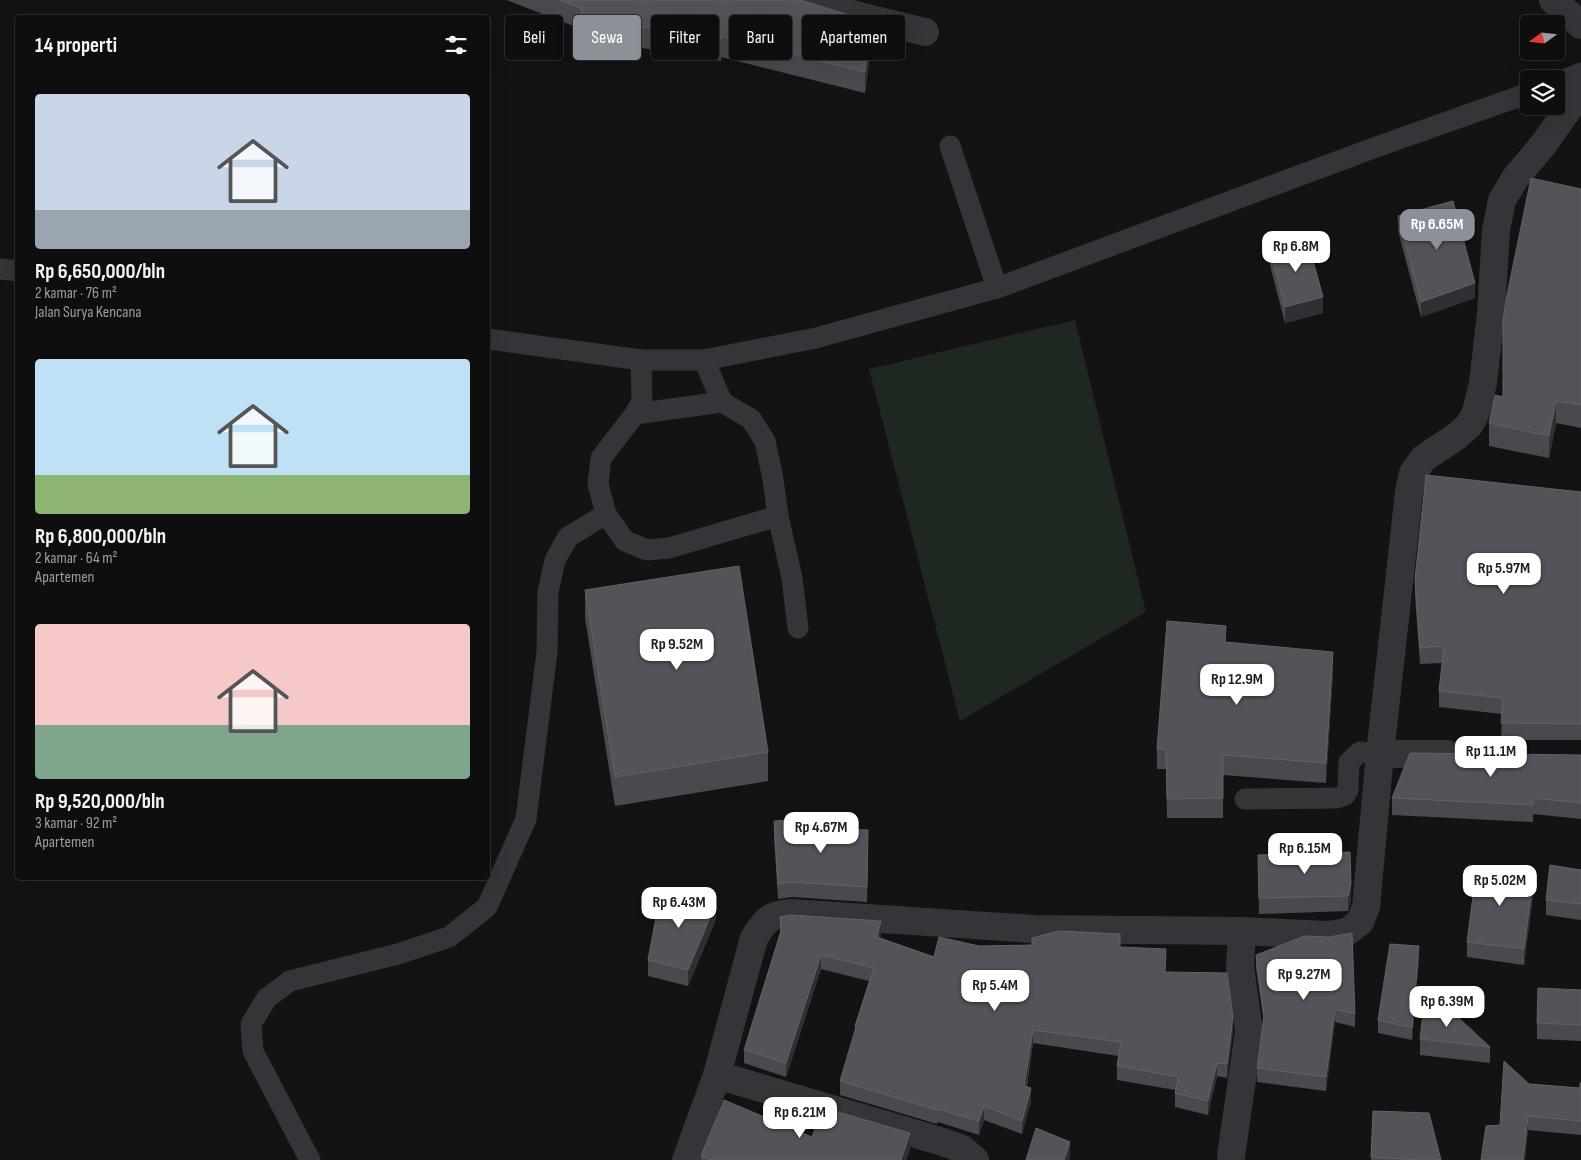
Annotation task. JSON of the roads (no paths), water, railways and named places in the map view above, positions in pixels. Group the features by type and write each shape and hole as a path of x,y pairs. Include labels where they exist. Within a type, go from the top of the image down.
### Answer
{"street":[{"path":"794,0 925,32"},
{"path":"1558,1 1581,26"},
{"path":"686,1160 716,1075 754,938 765,920 776,914 791,913 1033,929 1242,931 1327,935 1347,932 1360,922 1366,907 1408,492 1413,473 1424,458 1457,436 1470,424 1476,412 1483,383 1491,313 1496,230 1502,200 1516,177 1543,145 1569,108 1581,82"},
{"path":"1380,754 1476,755"},
{"path":"1231,1156 1249,1030 1248,1012 1240,966 1242,931"},
{"path":"716,1075 943,1142 962,1149 975,1160"}],"lane":[{"path":"1565,80 1581,74"},
{"path":"490,339 641,360 704,360 816,338 997,288 1520,96"},
{"path":"950,146 997,288"},
{"path":"0,269 15,271"},
{"path":"641,360 642,401 635,414 601,458 598,484 606,514 625,541 647,550 669,548 778,516"},
{"path":"704,360 722,402 751,419 765,441 778,516 792,578 798,628"},
{"path":"635,414 722,402"},
{"path":"310,1160 253,1051 252,1024 266,998 290,981 398,954 449,937 487,907 526,819 547,652 548,592 554,560 568,537 606,514"},
{"path":"1245,799 1337,798 1345,796 1348,790 1349,762 1360,752 1380,754"}]}
